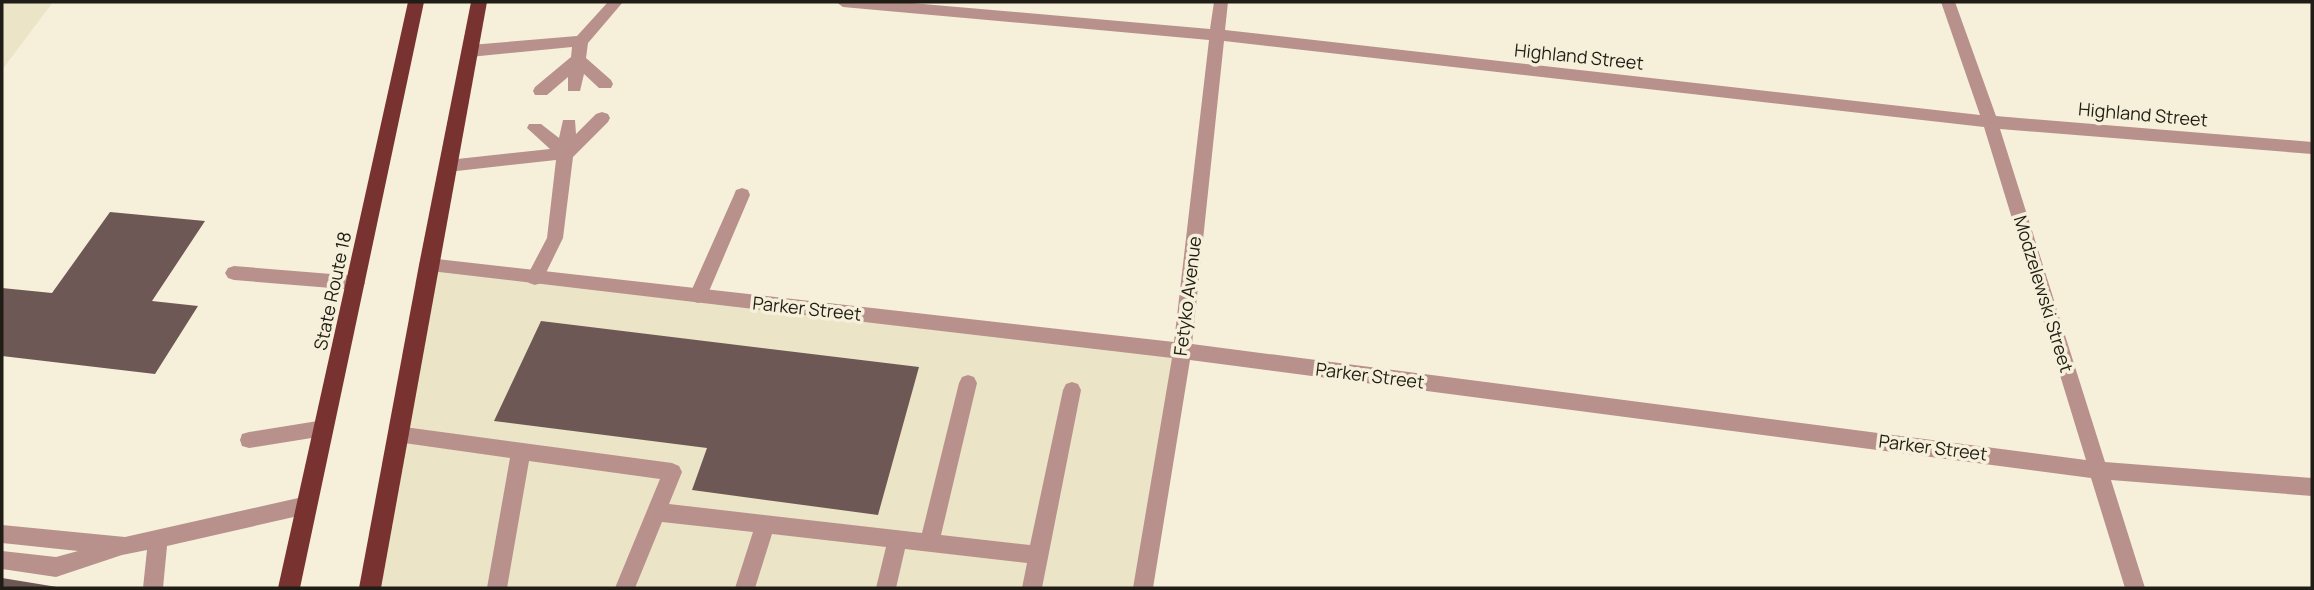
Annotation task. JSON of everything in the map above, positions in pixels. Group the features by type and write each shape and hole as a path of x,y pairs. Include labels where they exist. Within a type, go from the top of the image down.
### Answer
{"highway":[{"name":"State Route 18","path":"289,588 416,2"},
{"path":"370,588 479,2"}],"street":[{"path":"574,87 581,41 616,2"},
{"name":"Highland Street","path":"843,2 1217,35 1990,122 2312,148"},
{"name":"Fetyko Avenue","path":"1143,588 1182,351 1221,2"},
{"name":"Modzelewski Street","path":"1948,2 1990,122 2135,588"},
{"path":"470,51 581,41"},
{"path":"578,60 605,84"},
{"path":"541,90 578,60"},
{"path":"447,166 567,153 602,118"},
{"path":"535,278 555,238 569,124"},
{"path":"536,128 567,153"},
{"path":"698,296 741,195"},
{"name":"Parker Street","path":"428,265 1182,351 2098,470 2312,487"},
{"path":"234,273 356,283"},
{"path":"929,543 968,383"},
{"path":"1031,588 1072,390"},
{"path":"249,440 324,428"},
{"path":"397,435 672,472 625,588"},
{"path":"498,588 521,452"},
{"path":"2,560 56,567 125,546 307,505"},
{"path":"655,512 1038,555"},
{"path":"745,588 766,524"},
{"path":"2,534 125,546"},
{"path":"153,588 158,539"},
{"path":"886,588 898,540"}],"shaded area":[{"path":"2,2 53,2 2,70"},
{"path":"428,265 1182,351 1143,588 370,588"}],"building":[{"path":"110,212 205,221 152,301 198,306 155,374 2,356 2,288 52,293"},
{"path":"541,321 919,367 878,515 692,490 707,448 494,421"},
{"path":"2,578 57,587 57,588 2,588"}]}
